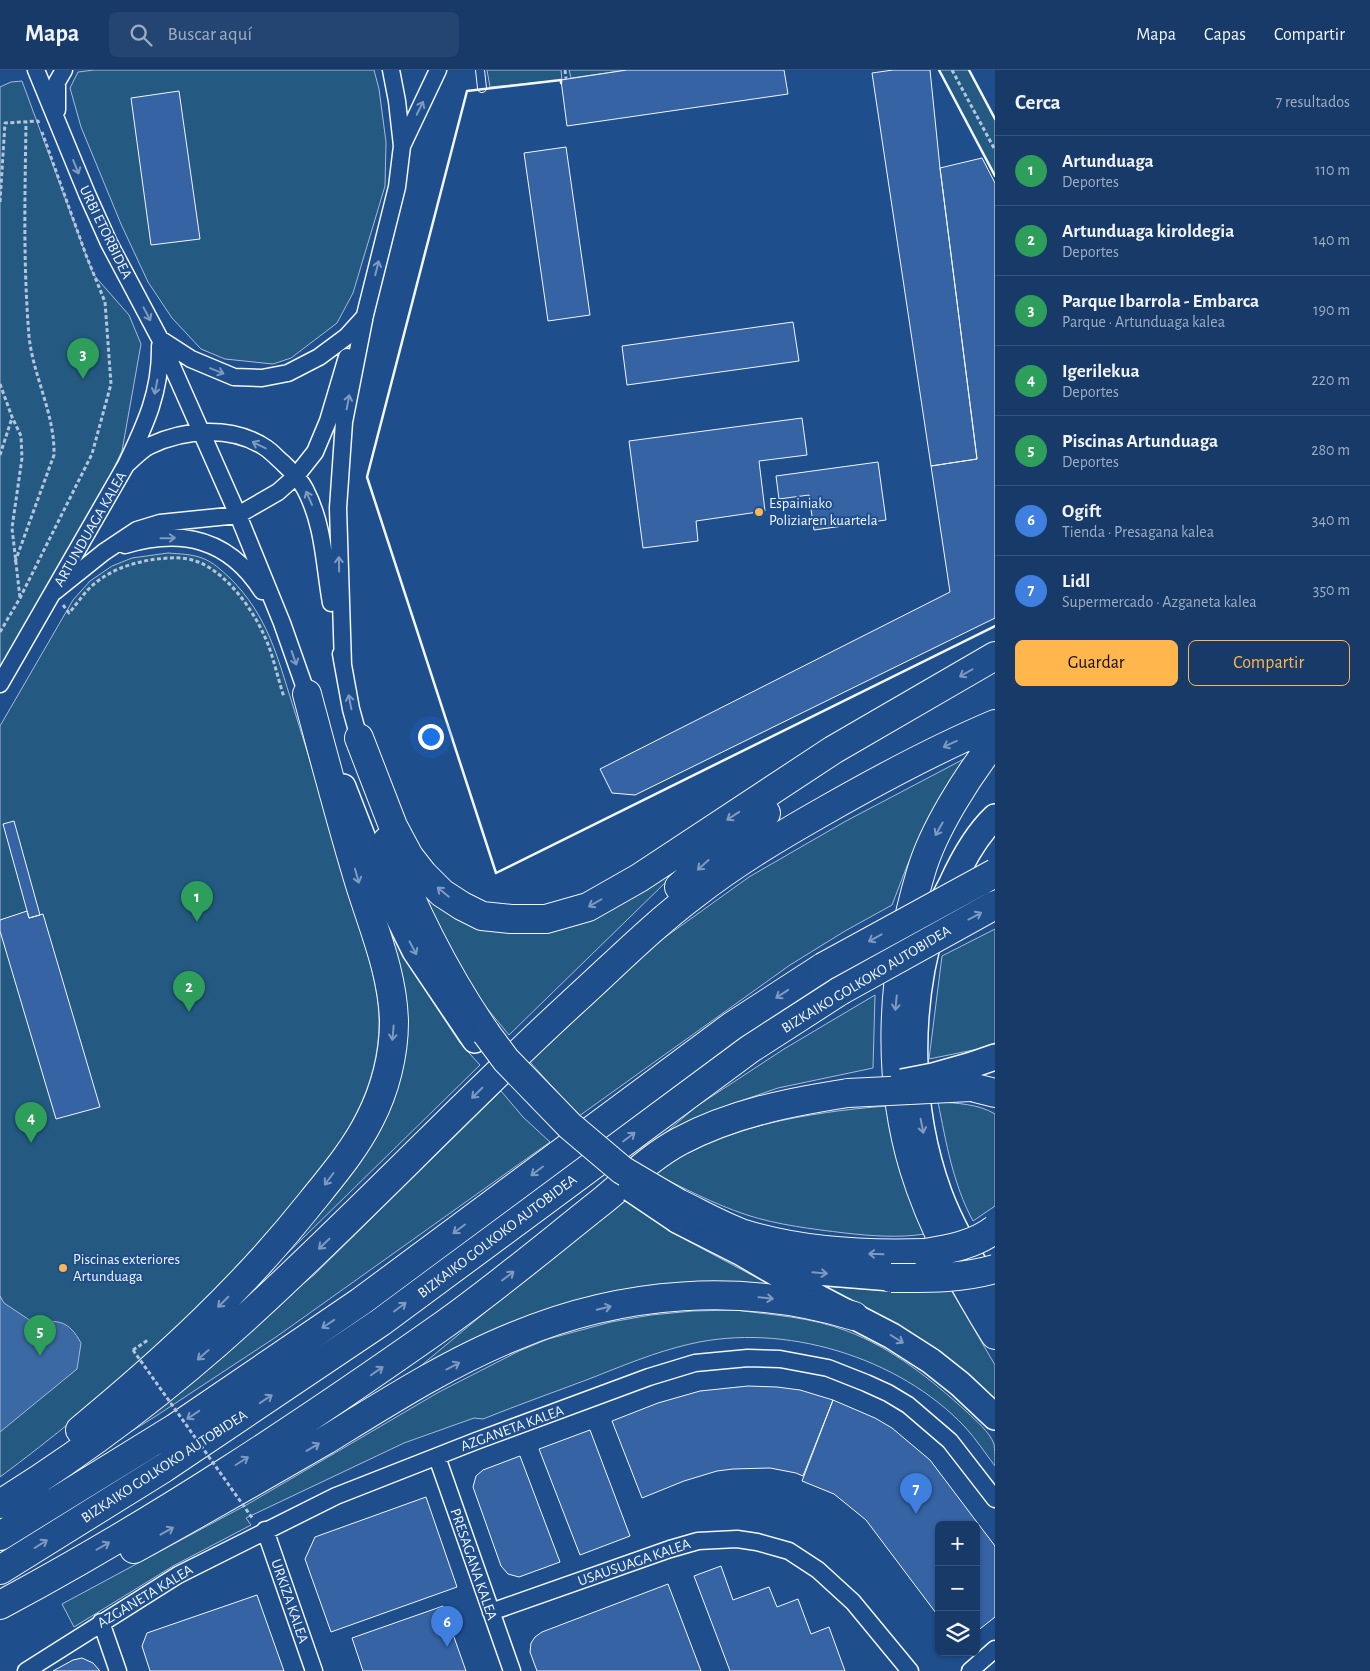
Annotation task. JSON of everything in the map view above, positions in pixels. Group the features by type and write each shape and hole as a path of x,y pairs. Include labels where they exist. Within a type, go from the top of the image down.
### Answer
{"highway":[{"path":"359,738 393,826 423,874 449,897 482,916 512,920 546,919 588,907 639,878 833,750 995,656"},
{"path":"524,1047 582,982 644,918 721,849 799,788 938,690"},
{"path":"0,1493 65,1443 165,1357 245,1280 305,1211 341,1164 360,1137 378,1100 388,1072 394,1023 388,973 357,875 296,697"},
{"path":"0,1504 42,1478 126,1417 253,1311 524,1047 663,919 696,893 786,832 902,767 995,724"},
{"path":"359,738 366,779 402,881 435,949 468,1007 480,1036 570,1126 622,1170 678,1211 740,1232 808,1248 860,1253 925,1253 966,1245 986,1236 995,1229"},
{"path":"995,741 963,787 936,836 921,871 904,939 895,1014 895,1063 902,1123 914,1169 926,1202 950,1256 995,1335"},
{"name":"BIZKAIKO GOLKOKO AUTOBIDEA","path":"0,1536 175,1428 360,1302 709,1043 823,967 995,873"},
{"name":"BIZKAIKO GOLKOKO AUTOBIDEA","path":"0,1570 164,1468 380,1322 750,1049 840,991 995,905"},
{"path":"0,1604 32,1588 175,1504 365,1380 446,1323 528,1261 658,1154 702,1131 748,1114 792,1102 983,1076"},
{"path":"891,1278 966,1276 995,1269"},
{"path":"0,1619 71,1584 241,1490 431,1378 513,1336 542,1325 608,1307 692,1295 736,1294 798,1301 854,1316"}],"main road":[{"path":"296,697 376,872 415,951 480,1036"},
{"path":"995,816 962,861 935,920 920,980 916,1013 918,1104 928,1155 939,1192 953,1226 995,1300"},
{"path":"678,1211 740,1252 892,1336 931,1361 960,1384 995,1417"},
{"path":"740,1252 792,1270 891,1278 968,1264 995,1255"}],"street":[{"name":"URBI ETORBIDEA","path":"36,70 109,242 160,339 238,515 282,623"},
{"name":"URBI ETORBIDEA","path":"58,122 56,82 64,70"},
{"path":"238,515 278,492 296,476 315,452 328,421 360,321 397,187 402,146 391,70"},
{"path":"402,146 438,70"},
{"path":"160,339 191,359 234,378 262,378 288,373 319,357 346,337 360,321"},
{"path":"359,738 351,709 343,665 338,508 344,422 360,321"},
{"name":"ARTUNDUAGA KALEA","path":"0,684 126,465 152,408 160,365 160,339"},
{"name":"ARTUNDUAGA KALEA","path":"126,465 147,447 175,436 201,432 236,434 266,447 296,476 305,489 315,512 324,551 330,600 343,665"},
{"name":"ARTUNDUAGA KALEA","path":"54,592 104,552 138,530 160,523 238,515"},
{"name":"ARTUNDUAGA KALEA","path":"104,552 145,540 168,537 192,538 210,544 228,554 250,575 282,623"},
{"path":"282,623 296,697"},
{"name":"AZGANETA KALEA","path":"26,1671 101,1622 259,1525 649,1377 695,1363 748,1358 780,1359 828,1368 866,1382 908,1405 950,1441 995,1499"},
{"name":"PRESAGANA KALEA","path":"437,1457 512,1671"},
{"name":"URKIZA KALEA","path":"259,1525 314,1671"},
{"name":"USAUSUAGA KALEA","path":"491,1612 698,1540 737,1539 757,1542 789,1551 818,1570 853,1602 910,1671"},
{"path":"101,1622 118,1671"},
{"path":"970,1671 995,1650"}],"lane":[{"path":"480,70 482,88"}],"path":[{"path":"565,70 566,79"},
{"path":"952,70 995,150"},
{"path":"0,202 5,122 38,121 86,255 105,302 111,384 92,454 20,598 0,632"},
{"path":"15,562 54,455 55,440 37,378 29,337 24,241 26,122"},
{"path":"0,384 21,436 22,458 12,528 20,598"},
{"path":"0,455 12,417"},
{"path":"54,592 70,613 93,584 114,571 134,563 168,558 188,559 202,564 215,571 240,596 259,626 267,645 296,697"},
{"path":"153,1336 133,1350 259,1525"}],"shaded area":[{"path":"94,70 374,70 379,89 386,142 385,186 353,293 337,323 291,358 273,364 225,359 201,349 172,318 148,282 121,224 81,127 70,88 78,72"},
{"path":"487,70 561,70 562,80 490,87"},
{"path":"569,70 627,70 571,78"},
{"path":"939,70 969,70 995,119 995,176"},
{"path":"22,81 93,274 129,315 141,344 122,451 54,592 0,684 0,87 11,82"},
{"path":"168,553 198,557 220,569 243,592 254,607 270,638 282,670 373,974 379,1023 376,1057 362,1101 342,1139 313,1178 251,1251 149,1354 39,1448 0,1477 0,726 73,600 90,581 112,566 132,558"},
{"path":"981,750 928,821 907,866 892,905 790,965 579,1116 530,1062 657,943 749,877 846,821"},
{"path":"704,848 668,880 509,1035 481,1001 457,965 416,885 518,929"},
{"path":"384,907 417,978 460,1043 480,1065 216,1323 379,1123"},
{"path":"995,929 995,1043 978,1049 929,1059 942,956"},
{"path":"875,995 873,1068 778,1088 729,1105 664,1134 697,1106 784,1049"},
{"path":"501,1091 523,1117 550,1142 276,1337 156,1416 7,1509 178,1384 314,1275"},
{"path":"938,1102 975,1106 995,1114 995,1206 973,1221 955,1178"},
{"path":"887,1106 897,1155 925,1234 865,1235 771,1221 723,1206 652,1172 678,1156 706,1144 765,1124 827,1113"},
{"path":"624,1197 671,1232 776,1288 679,1286 399,1384"},
{"path":"821,1286 891,1291 951,1290 995,1365 995,1402"},
{"path":"0,1296 4,1303 34,1323 50,1321 62,1323 72,1330 81,1343 77,1369 0,1432"},
{"path":"735,1310 791,1317 833,1326 880,1346 940,1388 982,1426 994,1444 995,1466 965,1427 938,1402 907,1381 874,1364 838,1351 801,1342 763,1338 726,1338 690,1344 664,1351 483,1419 474,1418 404,1443 246,1518 251,1525 173,1566 74,1627 62,1604 248,1504 439,1392 519,1351 548,1339 611,1322 651,1315"}],"building":[{"path":"627,70 784,70 788,94 567,126 561,80"},
{"path":"893,70 930,70 940,168 977,459 931,466 872,73"},
{"path":"179,91 200,239 151,245 131,98"},
{"path":"566,147 590,315 548,321 524,153"},
{"path":"982,158 995,183 995,618 635,795 612,793 600,769 950,592 931,466 977,459 940,168"},
{"path":"793,322 799,361 627,385 622,346"},
{"path":"802,418 807,455 759,461 765,511 696,521 698,541 643,548 629,441"},
{"path":"878,462 886,520 814,530 809,495 779,499 776,476"},
{"path":"14,821 40,915 29,918 3,824"},
{"path":"27,911 29,918 43,914 100,1107 56,1119 0,931 0,920"},
{"path":"748,1386 800,1390 833,1400 803,1476 770,1468 717,1471 684,1481 642,1498 612,1421 658,1403 700,1391"},
{"path":"833,1400 875,1418 892,1428 930,1460 976,1521 935,1521 935,1612 866,1520 834,1494 802,1481"},
{"path":"590,1430 630,1536 580,1555 539,1449"},
{"path":"520,1456 560,1562 519,1577 508,1574 501,1566 473,1487 476,1476 483,1470"},
{"path":"426,1497 457,1587 331,1632 305,1559 315,1537"},
{"path":"980,1526 995,1546 995,1617 980,1629"},
{"path":"721,1566 733,1600 769,1587 777,1607 798,1599 811,1634 829,1627 845,1671 730,1671 694,1576"},
{"path":"668,1584 701,1671 537,1671 530,1652 531,1643 542,1632"},
{"path":"257,1595 284,1671 150,1671 142,1646 147,1633"},
{"path":"443,1606 466,1671 363,1671 352,1638"},
{"path":"82,1658 93,1663 100,1671 53,1671 73,1660"}],"wall":[{"path":"939,70 995,176"},
{"path":"969,70 995,119"},
{"path":"561,83 561,80 467,91 367,477 496,873 995,626"}],"place":[{"name":"Parque Ibarrola - Embarca","path":"83,379"},
{"name":"Espainiako Poliziaren kuartela","path":"759,512"},
{"name":"Artunduaga","path":"197,922"},
{"name":"Artunduaga kiroldegia","path":"189,1012"},
{"name":"Igerilekua","path":"31,1143"},
{"name":"Piscinas exteriores Artunduaga","path":"63,1268"},
{"name":"Piscinas Artunduaga","path":"40,1356"},
{"name":"Lidl","path":"916,1514"},
{"name":"Ogift","path":"447,1647"}]}
